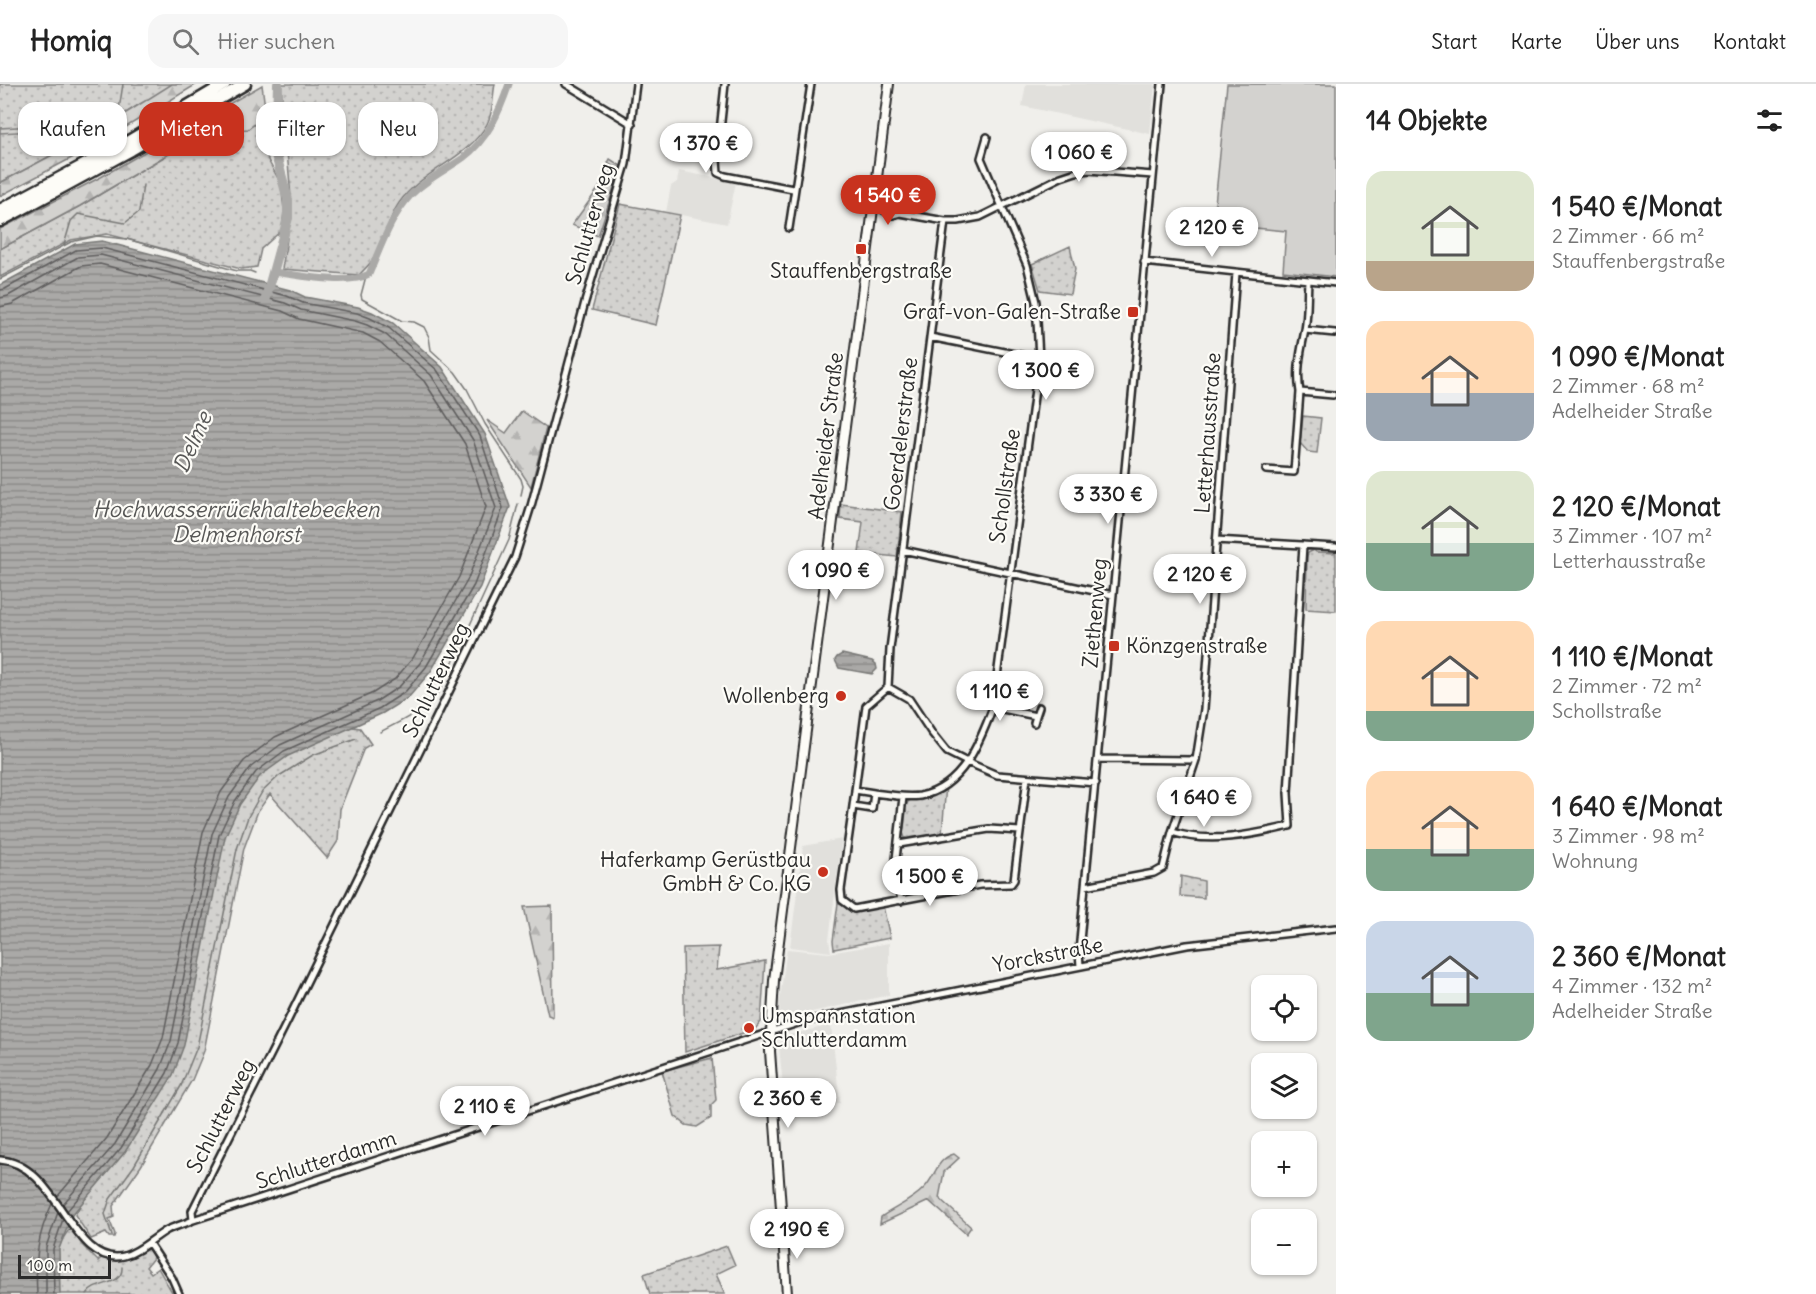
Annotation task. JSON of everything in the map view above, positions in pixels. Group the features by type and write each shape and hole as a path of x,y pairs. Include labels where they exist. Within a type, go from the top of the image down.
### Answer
{"highway":[{"path":"0,210 127,142 225,84"},
{"path":"0,221 131,150 245,84"}],"main road":[{"name":"Adelheider Straße","path":"787,1294 770,1032 774,980 878,209 889,84"}],"street":[{"path":"566,84 632,124"},
{"name":"Schlutterweg","path":"193,1221 192,1211 283,1031 515,557 531,506 585,302 626,164 636,84"},
{"path":"725,84 717,172 725,176 793,189"},
{"path":"789,228 793,189 811,84"},
{"name":"Ziethenweg","path":"1080,966 1084,886 1096,783 1162,84"},
{"name":"Schollstraße","path":"855,790 903,797 933,792 948,783 967,762 984,731 993,706 1039,359 1039,328 1027,264 981,158 987,137"},
{"path":"878,209 893,215 900,213 958,221 980,217 1002,208 1061,177 1076,172 1089,170 1153,175"},
{"name":"Goerdelerstraße","path":"888,687 890,649 945,221"},
{"path":"1144,262 1336,283"},
{"name":"Letterhausstraße","path":"1084,886 1159,871 1163,868 1172,832 1196,760 1204,709 1236,273"},
{"path":"1266,470 1294,471 1301,340 1305,330 1308,281"},
{"path":"1305,330 1335,333"},
{"path":"930,337 1039,359"},
{"path":"1300,392 1333,394"},
{"path":"1216,540 1336,547"},
{"path":"1172,832 1189,838 1204,839 1272,831 1290,826 1288,793 1303,545"},
{"path":"903,550 1113,595"},
{"path":"1027,778 1014,880 1011,884 980,885 854,909 842,900 841,890 866,706 888,687 909,699 930,732 947,752 967,762 997,775 1096,783"},
{"path":"993,706 1036,716"},
{"path":"1034,723 1039,707"},
{"path":"1098,759 1196,760"},
{"path":"853,806 872,809 874,793"},
{"path":"901,900 895,868 903,797"},
{"path":"898,844 989,829 1020,831"},
{"name":"Yorckstraße","path":"770,1032 833,1015 1187,945 1336,928"},
{"name":"Schlutterdamm","path":"0,1160 18,1164 48,1190 93,1250 102,1255 123,1256 168,1230 193,1221 770,1032"},
{"path":"149,1243 172,1278 179,1294"}],"shaded area":[{"path":"1026,84 1155,84 1150,134 1022,106"},
{"path":"679,171 736,182 727,224 666,212 671,186 677,182"},
{"path":"842,839 829,940 831,952 790,947 803,846"},
{"path":"889,943 889,995 780,1019 779,1004 787,949 829,953"},
{"path":"831,1025 840,1103 785,1107 779,1046 785,1036"}],"green space":[{"path":"0,84 179,84 144,102 139,102 139,105 127,112 127,102 18,102 18,156 50,156 0,183"},
{"path":"172,84 197,84 167,102 143,102"},
{"path":"281,84 495,84 491,114 487,124 468,147 420,182 399,203 374,258 359,275 282,269 292,208 287,156 346,156 346,102 283,102"},
{"path":"1227,84 1336,84 1336,277 1283,271 1286,231 1213,224"},
{"path":"262,85 264,102 256,102 256,123 248,129 244,129 244,102 232,102"},
{"path":"139,105 139,119 127,126 127,112"},
{"path":"256,123 256,156 268,156 281,184 284,210 282,230 261,249 257,267 241,269 107,234 71,240 0,277 0,249 166,156 244,156 244,129"},
{"path":"18,127 18,132 0,133 0,128"},
{"path":"139,155 165,156 80,206 0,249 0,229"},
{"path":"50,156 75,156 0,196 0,183"},
{"path":"610,159 621,166 598,236 572,225 614,167 608,163"},
{"path":"620,204 680,215 656,325 592,310"},
{"path":"1070,246 1075,269 1070,294 1040,290 1032,264"},
{"path":"522,411 546,428 531,487 487,420 506,433"},
{"path":"1303,416 1321,418 1317,453 1308,452 1300,443"},
{"path":"841,504 902,512 897,557 859,553 863,522 840,519"},
{"path":"1314,550 1336,553 1336,611 1306,609 1307,557 1308,553"},
{"path":"349,719 353,727 360,728 371,744 364,748 340,809 338,841 327,858 270,794 258,811 244,848 204,1051 192,1080 141,1166 113,1206 114,1217 109,1219 114,1237 109,1237 106,1233 91,1239 75,1215 80,1206 77,1204 129,840"},
{"path":"946,785 942,833 933,837 930,835 912,840 905,838 902,830 905,808 909,800 933,795"},
{"path":"1181,876 1204,881 1204,898 1180,896"},
{"path":"838,903 853,911 883,906 890,938 834,949"},
{"path":"552,906 553,1017 548,1015 524,907"},
{"path":"719,947 717,970 765,961 761,1022 755,1029 685,1052 683,948"},
{"path":"712,1058 716,1100 711,1105 711,1118 697,1127 686,1125 675,1116 662,1071"},
{"path":"954,1154 959,1158 944,1172 939,1198 971,1227 966,1234 929,1201 880,1224 881,1217 920,1192 943,1160"},
{"path":"0,1165 60,1236 64,1237 70,1228 98,1261 101,1258 115,1260 126,1258 148,1249 153,1258 146,1267 151,1273 158,1268 173,1294 0,1294"},
{"path":"727,1246 735,1265 716,1274 725,1294 650,1294 644,1274"}],"water":[{"name":"Hochwasserrückhaltebecken Delmenhorst","path":"102,241 290,290 305,297 358,307 393,323 442,367 485,434 510,507 480,587 431,671 409,697 383,713 288,756 260,776 240,804 225,837 184,1045 173,1075 125,1152 72,1215 59,1249 60,1294 0,1294 0,285 75,244"},
{"path":"842,654 872,661 876,664 877,669 872,674 839,668 835,660"}],"waterway":[{"path":"120,102 123,84"},
{"name":"Delme","path":"266,298 288,218 288,200 276,155 278,84"},
{"path":"273,272 336,279 349,279 369,274 386,233 403,205 422,185 472,151 486,134 497,115 509,84"},
{"path":"64,245 71,221 78,214 125,223 139,212 143,185"},
{"path":"0,279 71,242 97,236 127,239 237,271 255,273"},
{"path":"366,276 362,299 402,321 414,322 424,327 429,337 431,350 455,372 467,389 485,424 521,479 523,486 521,495"},
{"path":"380,732 419,710 440,690 509,540 518,504"},
{"path":"112,1235 105,1214 110,1199 134,1166 181,1086 197,1047 237,849 248,817 262,792 279,776 313,755 356,739"},
{"path":"87,1294 96,1287 118,1278 122,1267"}],"place":[{"name":"Stauffenbergstraße","path":"861,249"},
{"name":"Graf-von-Galen-Straße","path":"1133,312"},
{"name":"Könzgenstraße","path":"1114,646"},
{"name":"Wollenberg","path":"841,696"},
{"name":"Haferkamp Gerüstbau GmbH & Co. KG","path":"823,872"},
{"name":"Umspannstation Schlutterdamm","path":"749,1028"}]}
